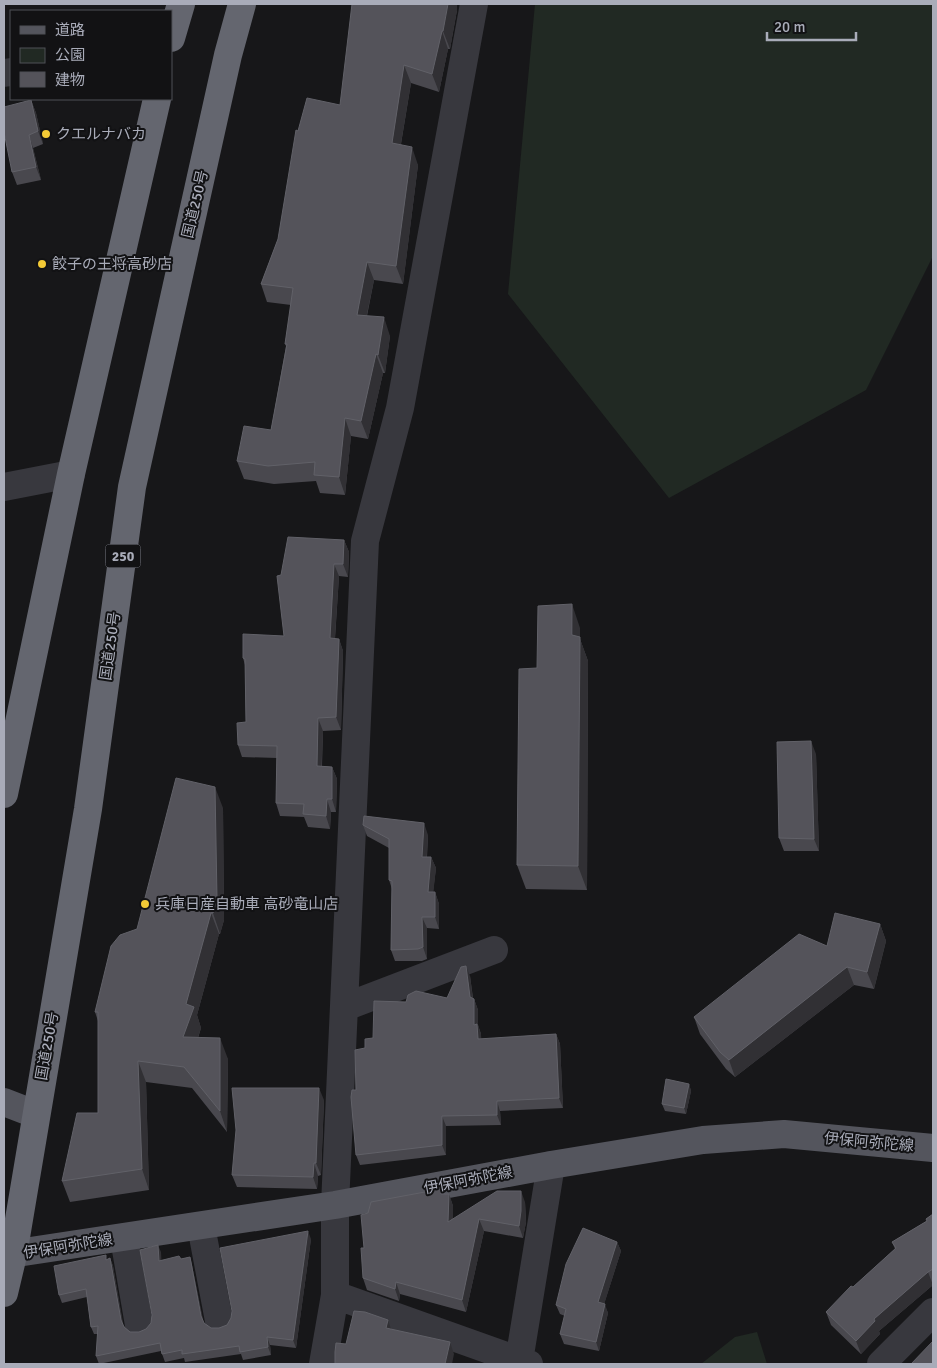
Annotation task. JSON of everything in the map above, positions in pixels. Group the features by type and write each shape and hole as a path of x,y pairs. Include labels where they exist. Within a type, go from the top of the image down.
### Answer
{"highway":[{"path":"172,34 181,4"},
{"name":"国道250号","path":"4,1293 8,1255 35,1114 88,809 132,487 228,55 242,4"},
{"path":"4,794 71,474 157,100"}],"main road":[{"path":"4,1102 35,1114"},
{"path":"4,1116 35,1114"},
{"name":"伊保阿弥陀線","path":"8,1255 335,1205 551,1164 703,1140 784,1134 933,1148"}],"street":[{"path":"323,1364 335,1295 335,1205 365,541 400,408 474,4"},
{"path":"4,487 71,474"},
{"path":"345,1006 494,950"},
{"path":"335,1295 468,1354 524,1362 551,1164"},
{"path":"201,1226 219,1321"},
{"path":"124,1238 138,1325"},
{"path":"881,1364 933,1312"}],"green space":[{"path":"535,4 933,4 933,256 866,390 669,498 508,294"},
{"path":"757,1332 767,1364 701,1364 735,1337"}],"building":[{"path":"352,4 448,4 432,74 404,65 392,143 412,147 396,266 367,262 357,315 384,317 378,355 376,354 361,421 345,418 339,477 314,475 315,462 268,466 237,461 244,426 271,430 287,344 285,344 293,288 261,284 278,239 296,130 298,131 307,98 340,105"},
{"path":"31,100 38,131 29,135 36,167 12,172 4,132 4,107"},
{"path":"288,537 344,540 343,564 334,564 330,638 339,639 336,717 318,718 317,766 332,767 332,799 327,799 326,816 303,814 304,804 276,803 277,746 238,745 237,723 246,722 243,634 284,636 277,576 281,575"},
{"path":"572,604 572,635 580,637 578,866 517,865 519,669 537,668 538,606"},
{"path":"811,741 814,839 779,838 777,742"},
{"path":"176,778 215,787 217,899 213,913 211,913 186,1004 194,1007 183,1037 220,1038 220,1111 184,1067 138,1061 142,1169 62,1181 77,1113 98,1113 98,1012 95,1012 111,946 120,935 137,929"},
{"path":"364,816 424,823 422,857 431,857 428,892 435,892 435,917 422,917 423,947 418,949 391,950 392,881 389,880 389,839 363,825"},
{"path":"835,913 880,924 867,972 847,967 729,1060 720,1052 694,1017 799,934 827,946"},
{"path":"466,966 470,997 474,999 474,1025 477,1024 478,1039 556,1034 559,1098 497,1101 497,1115 442,1116 442,1145 356,1155 351,1097 352,1090 356,1090 355,1050 365,1048 365,1039 373,1038 374,1001 406,1002 408,995 416,991 447,998 461,967"},
{"path":"666,1079 689,1084 684,1108 662,1104"},
{"path":"232,1088 319,1088 316,1163 314,1163 313,1177 232,1175 236,1130"},
{"path":"441,1189 441,1194 449,1194 448,1222 497,1191 521,1191 519,1226 479,1219 462,1300 396,1282 395,1289 363,1278 361,1248 364,1248 361,1215 368,1213 371,1202"},
{"path":"933,1214 933,1269 874,1319 875,1321 856,1341 826,1312 851,1286 853,1287 896,1248 892,1242 927,1221 926,1219"},
{"path":"583,1228 617,1242 598,1302 605,1304 596,1342 560,1334 566,1309 556,1305 566,1264"},
{"path":"308,1231 293,1340 267,1337 268,1347 240,1352 239,1346 182,1354 182,1350 162,1354 160,1343 96,1356 98,1326 91,1327 86,1289 59,1295 54,1266 106,1255 106,1260 110,1258 121,1320 124,1327 130,1332 139,1332 146,1329 151,1323 152,1315 140,1250 158,1245 159,1261 179,1256 181,1259 190,1257 201,1316 204,1323 211,1328 219,1328 227,1325 232,1311 220,1248"},
{"path":"354,1311 365,1312 388,1320 386,1328 450,1342 445,1364 335,1364 336,1343 346,1344"},
{"path":"933,1341 933,1364 911,1364"}],"place":[{"name":"クエルナバカ","path":"46,134"},
{"name":"餃子の王将高砂店","path":"42,264"},
{"name":"兵庫日産自動車 高砂竜山店","path":"145,904"}]}
